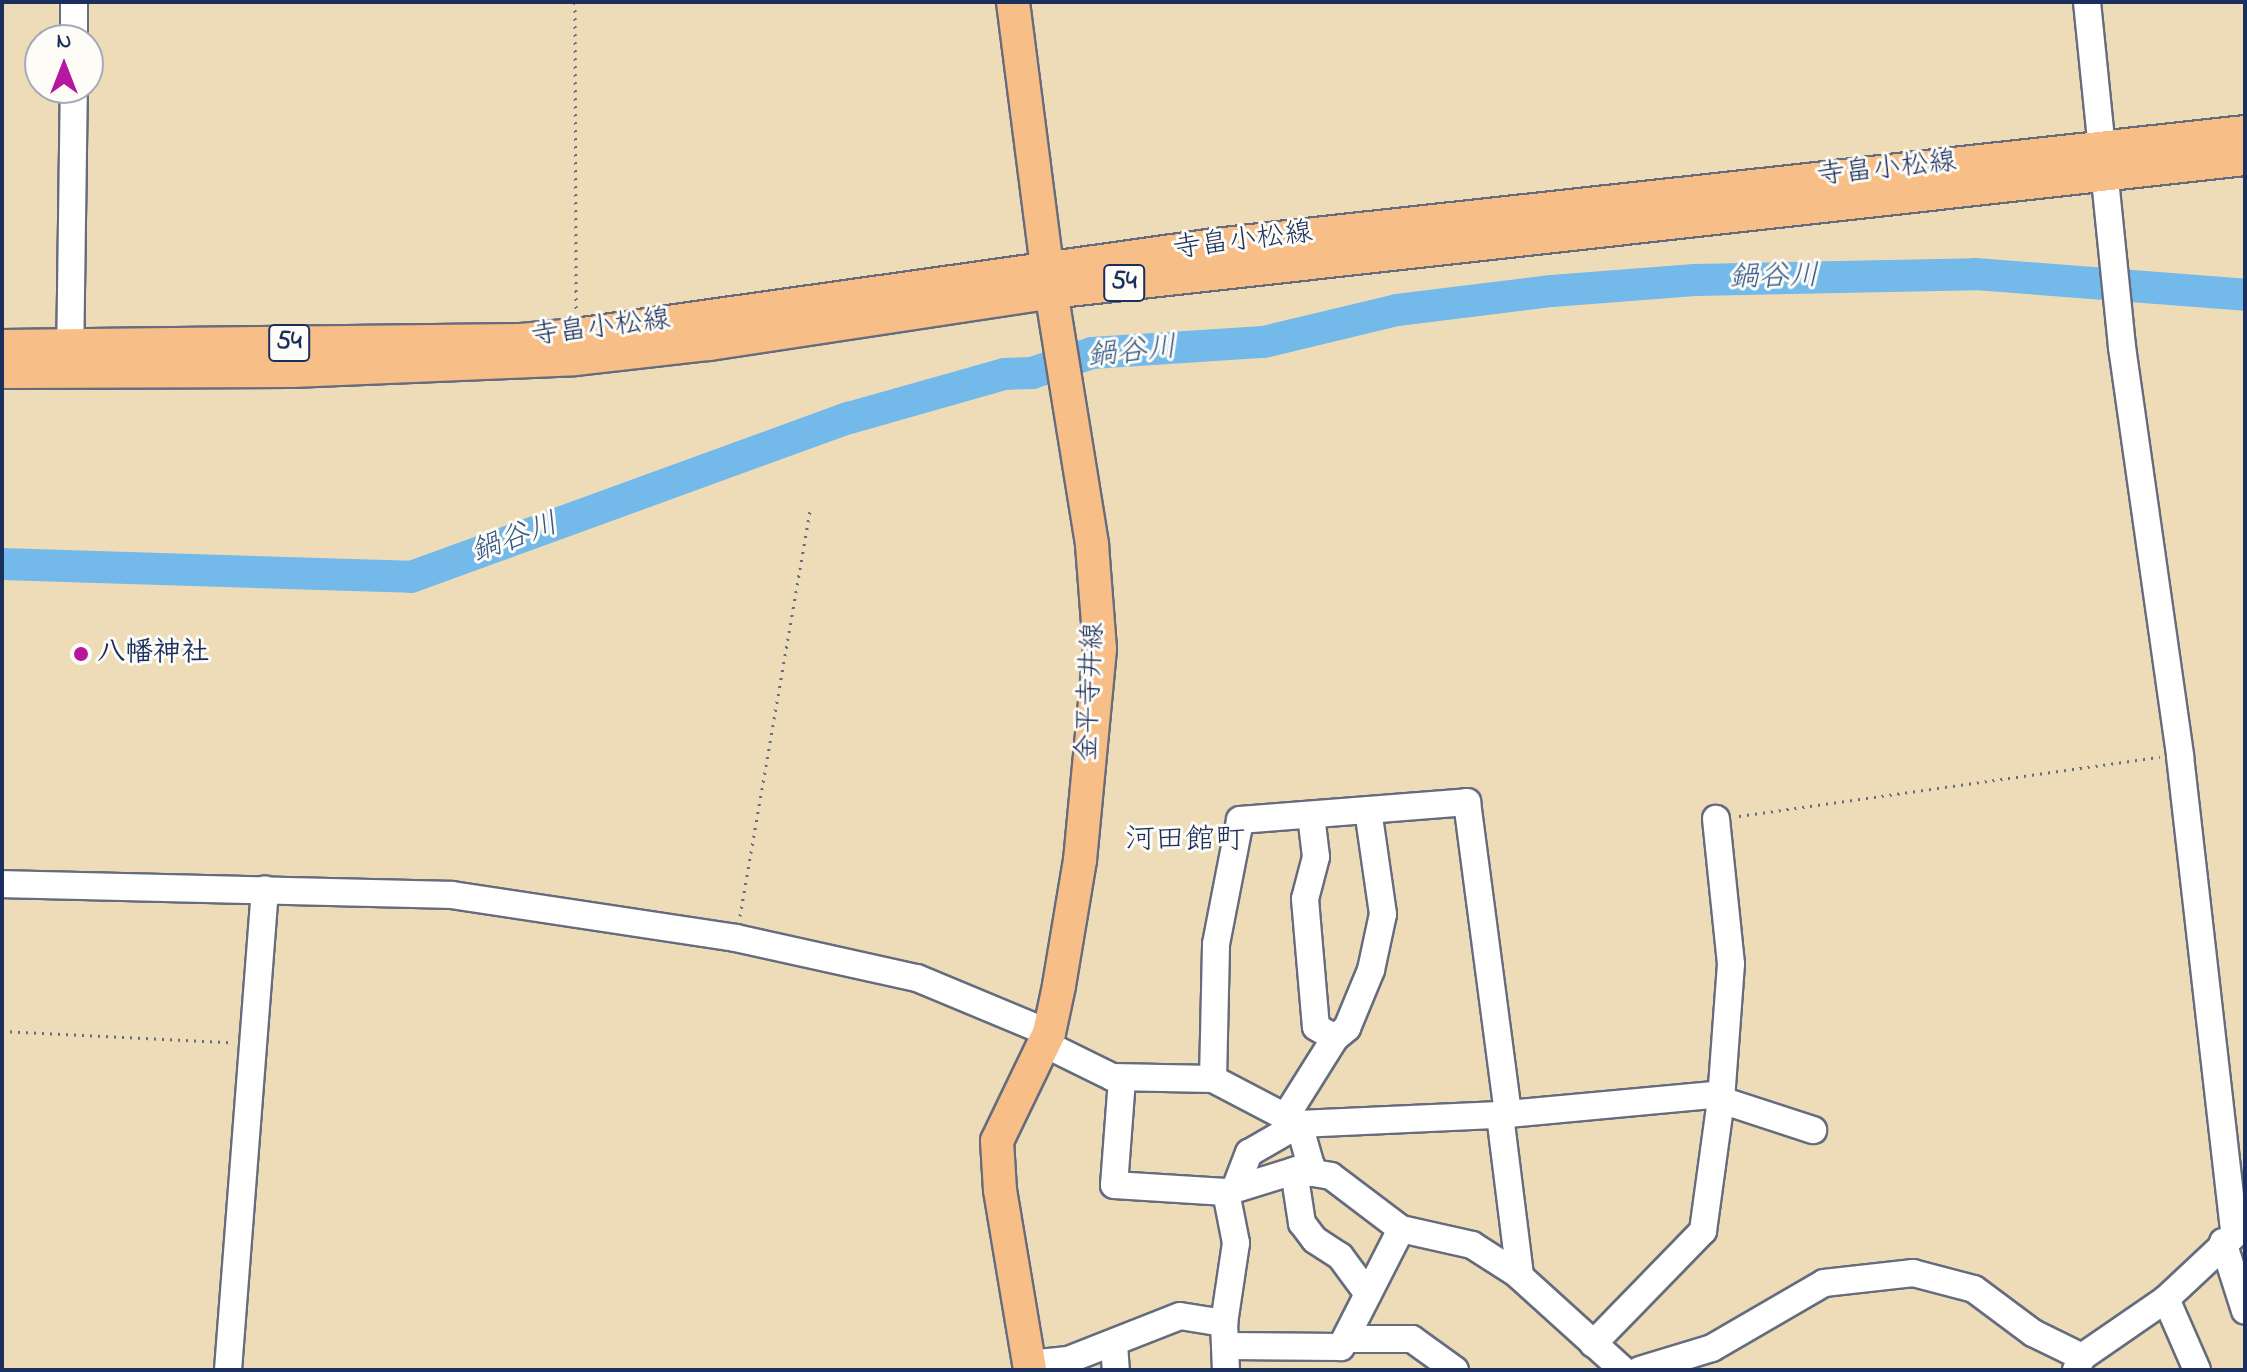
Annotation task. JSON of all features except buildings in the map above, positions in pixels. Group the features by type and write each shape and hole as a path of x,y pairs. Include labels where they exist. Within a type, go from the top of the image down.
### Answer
{"main road":[{"name":"金平寺井線","path":"1013,2 1049,279 1092,545 1100,649 1080,860 1046,1038 997,1141 996,1163 1030,1367"},
{"name":"寺畠小松線","path":"2,372 70,358 521,340 576,335 2104,160 2245,132"},
{"name":"寺畠小松線","path":"2104,160 2245,159"},
{"name":"寺畠小松線","path":"2,346 70,358 522,363 709,344 1049,279"}],"street":[{"path":"2087,2 2122,347 2179,754 2245,1311"},
{"path":"70,358 74,104"},
{"path":"1213,1079 1216,944 1240,820 1467,802 1520,1276"},
{"path":"1226,1347 1236,1243 1231,1190 1249,1153 1292,1120 1335,1038 1347,1028 1371,970 1383,914 1368,810"},
{"path":"1311,815 1316,857 1305,899 1316,1027 1335,1038"},
{"path":"1593,1344 1703,1231 1721,1097 1731,964 1716,819"},
{"path":"2,884 452,895 736,938 917,978 1046,1038 1122,1079 1213,1079 1292,1120 1504,1114 1721,1097 1813,1130"},
{"path":"228,1370 265,889"},
{"path":"1122,1079 1114,1185 1231,1190 1302,1168 1331,1176 1401,1229 1472,1245 1520,1276 1623,1370"},
{"path":"1292,1120 1302,1168 1302,1223 1315,1240 1340,1256 1368,1294"},
{"path":"1030,1367 1068,1360 1115,1357 1180,1316 1226,1347 1341,1347 1401,1229"},
{"path":"1640,1370 1712,1348 1824,1283 1913,1273 1974,1289 2079,1364 2166,1299 2234,1233"},
{"path":"2166,1299 2197,1370"},
{"path":"1346,1339 1412,1339 1455,1370"}],"path":[{"path":"575,2 576,335"},
{"path":"736,938 810,509"},
{"path":"1716,819 2179,754"},
{"path":"2,1031 253,1043"}],"waterway":[{"name":"鍋谷川","path":"2,564 411,577 849,418 1004,374 1032,373 1092,353 1264,342 1397,310 1552,291 1695,280 1975,274 2245,295"}],"place":[{"name":"八幡神社","path":"81,654"}],"district":[{"name":"河田館町","path":"1185,841"}]}
